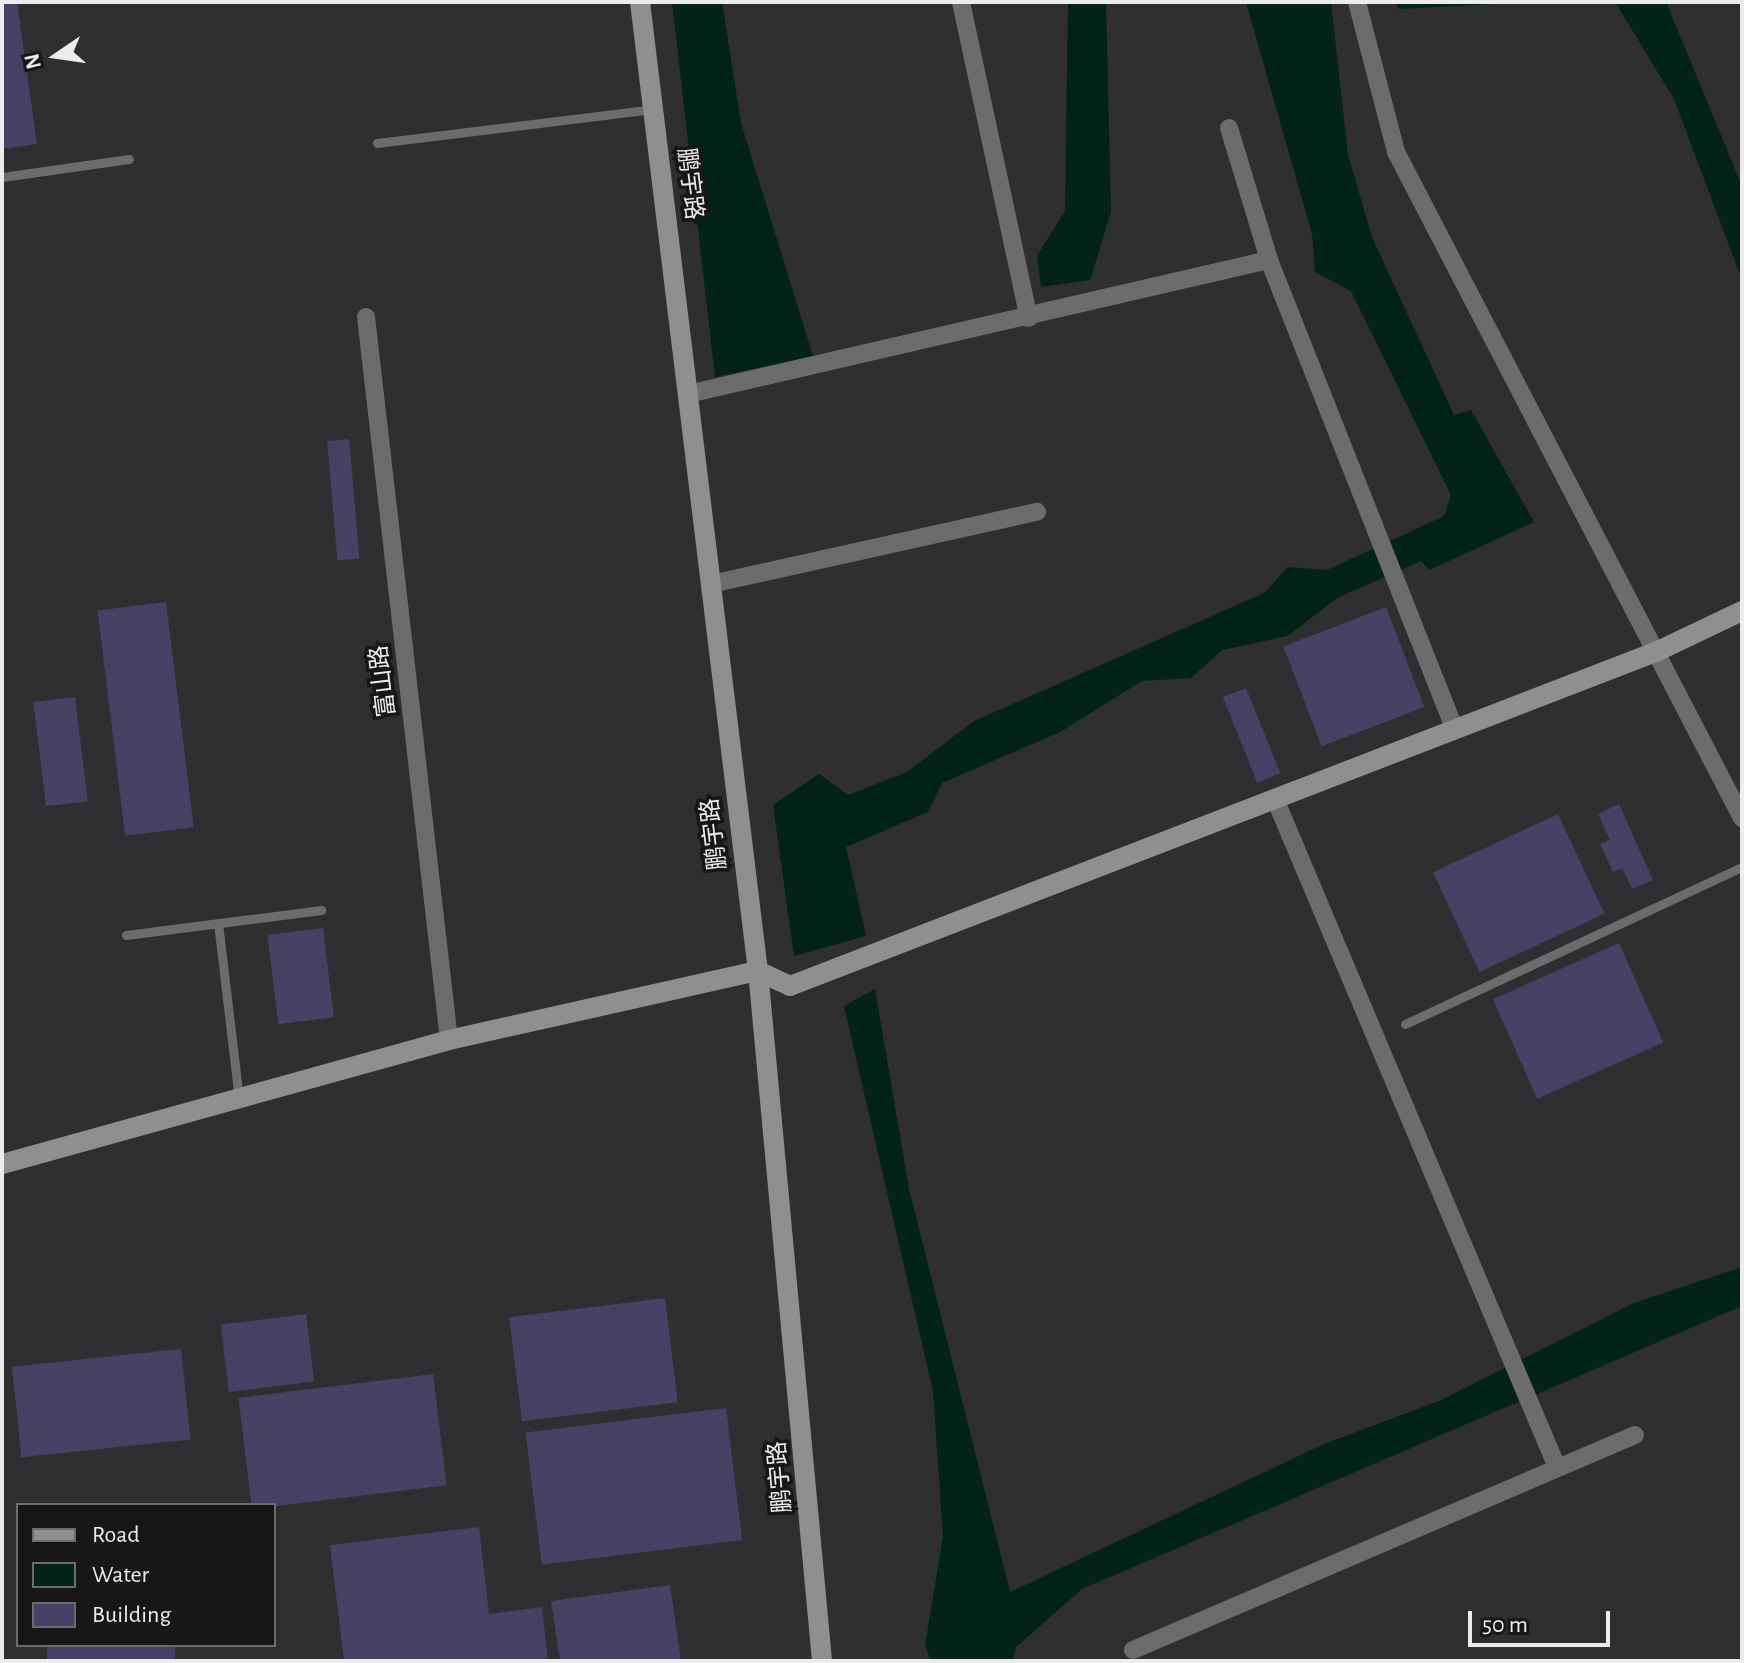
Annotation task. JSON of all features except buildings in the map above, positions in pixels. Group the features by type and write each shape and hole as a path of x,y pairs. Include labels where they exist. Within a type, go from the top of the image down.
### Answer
{"street":[{"name":"鹏宇路","path":"640,2 758,971 822,1661"},
{"path":"961,2 1029,318"},
{"path":"1357,2 1396,152 1658,651 1742,818"},
{"path":"1229,128 1269,260 1455,730"},
{"path":"688,394 1029,318 1269,260"},
{"name":"富山路","path":"366,317 449,1040"},
{"path":"711,584 1037,512"},
{"path":"2,1164 449,1040 758,971 790,986 1658,651 1742,611"},
{"path":"1275,799 1556,1465"},
{"path":"1133,1650 1556,1465 1635,1435"}],"lane":[{"path":"377,143 653,109"},
{"path":"2,177 129,159"},
{"path":"1405,1024 1742,867"},
{"path":"126,935 321,910"},
{"path":"218,923 239,1098"}],"water":[{"path":"672,2 722,2 741,123 813,356 715,377"},
{"path":"1068,2 1106,2 1111,212 1090,280 1041,287 1037,256 1065,211"},
{"path":"1246,2 1331,2 1348,155 1372,237 1454,415 1471,410 1534,522 1429,570 1421,561 1337,598 1288,636 1222,650 1191,678 1142,681 1060,732 942,783 928,812 846,847 866,936 794,956 773,805 819,774 848,795 907,772 974,721 1264,593 1288,567 1327,570 1444,516 1451,495 1351,291 1315,272 1312,234"},
{"path":"1394,2 1533,2 1399,9"},
{"path":"1615,2 1666,2 1742,186 1742,280 1674,99"},
{"path":"875,989 909,1189 1010,1592 1324,1444 1439,1401 1634,1303 1742,1267 1742,1306 1082,1589 1016,1647 1013,1661 931,1661 925,1645 943,1536 933,1391 844,1006"}]}
